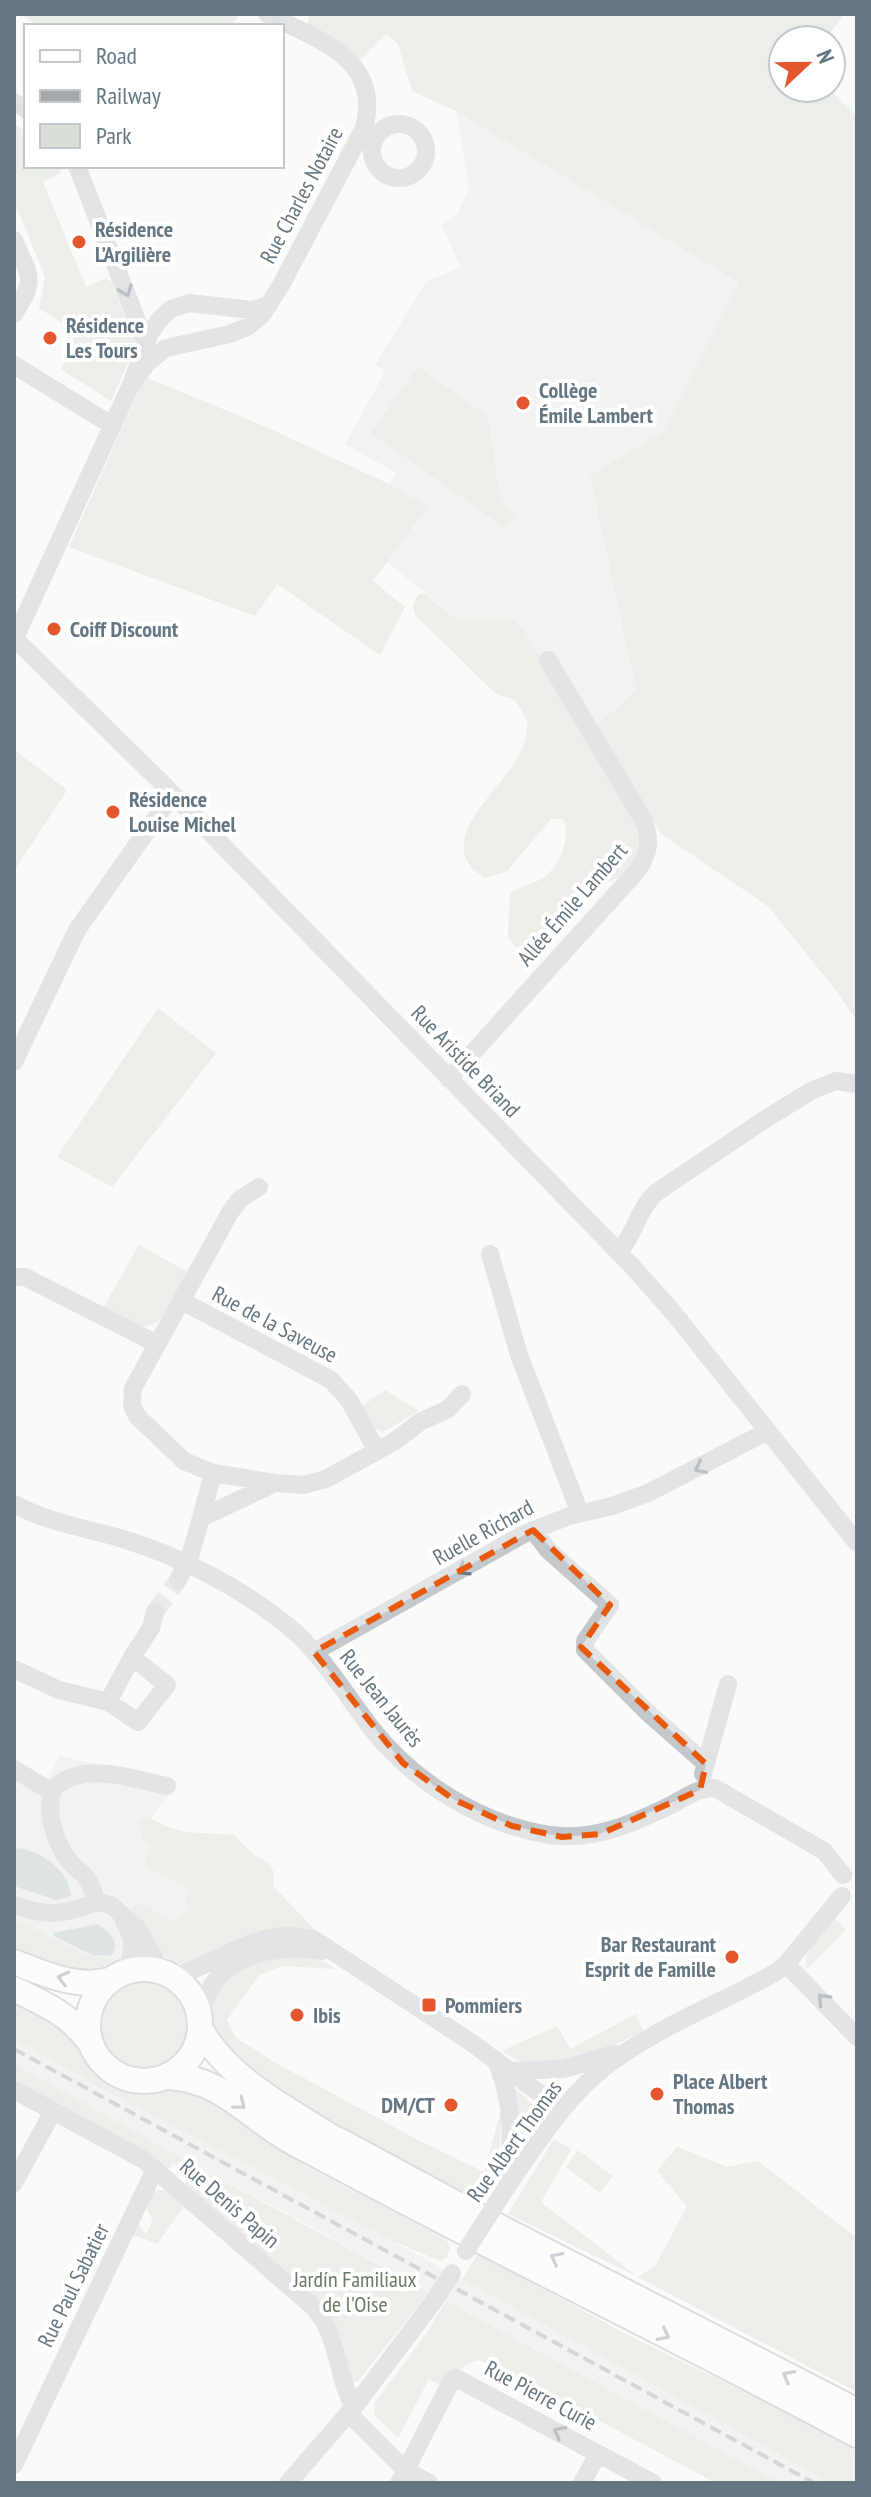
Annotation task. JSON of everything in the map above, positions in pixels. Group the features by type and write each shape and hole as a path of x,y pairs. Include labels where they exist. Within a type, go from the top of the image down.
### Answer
{"highway":[{"path":"169,2076 202,2080 224,2092 278,2133 316,2154 857,2434"},
{"path":"338,2141 505,2231 857,2412"}],"main road":[{"path":"14,1962 70,1981 87,1983 142,1969 168,1974 190,1992 213,2049 242,2077 338,2141"},
{"path":"91,2044 88,2030 91,2008 102,1988 117,1976"},
{"path":"14,1989 61,2012 77,2025 102,2063 127,2079 148,2082 169,2076 191,2057 200,2022"}],"street":[{"name":"Rue Charles Notaire","path":"131,385 147,363 166,348 230,334 257,321 370,132 366,92 360,74 350,60 267,14"},
{"path":"78,168 146,344"},
{"path":"14,240 31,282 14,314"},
{"name":"Rue Charles Notaire","path":"14,638 113,426 155,326 171,309 189,303 252,310 269,305"},
{"path":"210,305 230,334"},
{"path":"14,365 113,426"},
{"name":"Rue Aristide Briand","path":"14,638 173,794 618,1252 672,1311 857,1543"},
{"name":"Allée Émile Lambert","path":"449,1079 637,871 647,854 648,836 643,819 548,660"},
{"path":"14,1062 77,930 173,794"},
{"path":"618,1252 630,1239 642,1208 657,1192 811,1091 836,1081 857,1084"},
{"path":"182,1301 231,1211 240,1199 259,1187"},
{"path":"490,1254 519,1355 580,1513"},
{"path":"14,1278 25,1277 157,1344"},
{"name":"Rue de la Saveuse","path":"182,1301 331,1380 349,1400 377,1451 318,1482 303,1485 213,1473 178,1456 141,1422 131,1399 133,1388 182,1301"},
{"path":"377,1451 420,1422 448,1409 462,1394"},
{"name":"Ruelle Richard","path":"314,1652 533,1530 648,1493 768,1431"},
{"path":"182,1572 213,1473"},
{"name":"Rue de la Saveuse","path":"201,1518 275,1483"},
{"name":"Rue Jean Jaurès","path":"14,1504 52,1521 123,1539 182,1572 255,1601 303,1639 372,1729 403,1763 453,1799 512,1826 562,1837 600,1834 643,1819 700,1790"},
{"path":"533,1530 548,1550 610,1605 585,1641 585,1650 646,1711 706,1764"},
{"path":"108,1702 151,1628 155,1612"},
{"path":"14,1669 59,1690 108,1702 138,1722 167,1685 132,1657"},
{"path":"728,1684 700,1790 715,1788 748,1806 824,1851 850,1875"},
{"path":"14,1769 52,1792"},
{"path":"117,1976 129,1962 133,1940 88,1881 69,1862 51,1816 52,1792 63,1780 95,1773 167,1786"},
{"name":"Rue Albert Thomas","path":"288,2483 351,2410 434,2301 508,2185 562,2110 594,2076 629,2050 786,1964 849,1897 837,1885 850,1875"},
{"path":"14,1905 52,1914 106,1906 142,1934 168,1974 197,1970 255,1941 273,1937 307,1938 322,1944 503,2066 562,2110"},
{"path":"200,2022 218,1977 256,1955 293,1949 335,1955"},
{"path":"786,1964 857,2037"},
{"path":"503,2066 563,2069 629,2050"},
{"path":"503,2066 512,2125 508,2185"},
{"name":"Rue Denis Papin","path":"14,2090 123,2148 155,2169 322,2316 332,2337 351,2410"},
{"path":"14,2183 53,2111"},
{"name":"Rue Paul Sabatier","path":"14,2465 155,2169"},
{"name":"Rue Pierre Curie","path":"402,2477 451,2382 456,2378 653,2483"},
{"path":"351,2410 402,2477 429,2483"},
{"path":"582,2483 598,2454"}],"highlighted area":[{"path":"533,1530 610,1605 581,1647 706,1764 700,1790 600,1834 562,1837 512,1826 453,1799 403,1763 314,1652"}],"shaded area":[{"name":"Collège Émile Lambert","path":"456,111 741,283 662,433 590,475 636,689 596,727 530,678 387,562 427,506 389,485 396,473 345,444 384,374 383,369 375,365 426,282 461,267 441,225 457,215 469,189"},
{"path":"59,1756 179,1783 151,1818 148,1816 152,1847 145,1861 191,1890 190,1907 175,1921 136,1901 151,1953 120,1960 86,1955 14,1918 14,1780 42,1794"},
{"path":"14,1849 38,1854 53,1864 65,1878 71,1896 56,1900 14,1886"},
{"path":"98,1924 115,1942 111,1956 92,1955 53,1933"},
{"path":"14,2039 110,2093 393,2241 831,2483 780,2483 209,2173 14,2065"}],"green space":[{"path":"21,14 239,14 233,24 35,24"},
{"path":"310,14 845,14 837,24 767,24 767,104 844,104 857,117 857,1021 768,906 661,834 596,727 636,689 590,475 662,433 740,283 456,111 412,91 398,44 386,34 361,59 307,24"},
{"path":"14,124 24,131 24,168 59,168 61,173 43,182 86,287 105,279 111,281 134,338 135,347 111,401 61,369 71,353 67,349 80,327 64,318 61,322 39,308 45,277 18,210 14,207"},
{"path":"418,367 487,416 501,503 515,513 505,528 371,433"},
{"path":"145,377 266,427 389,484 428,506 373,581 405,607 380,655 277,584 255,616 69,547"},
{"path":"424,593 459,621 514,621 525,632 533,649 557,675 649,845 620,878 607,882 533,944 516,947 508,938 510,893 543,879 550,872 560,858 565,842 563,819 551,819 507,871 485,878 468,864 464,844 468,827 517,758 525,740 527,722 515,700 496,694 415,615 413,605 418,595"},
{"path":"14,750 67,790 14,871"},
{"path":"158,1008 216,1053 112,1187 57,1157"},
{"path":"139,1245 188,1272 163,1317 147,1326 138,1325 103,1308"},
{"path":"385,1390 419,1411 383,1432 374,1428 362,1406"},
{"path":"148,1816 178,1830 234,1835 253,1854 267,1862 274,1872 273,1886 317,1932 192,1966 162,1954 131,1910 136,1901 175,1921 190,1907 186,1899 191,1890 146,1866 145,1861 152,1847 144,1841 138,1819"},
{"path":"14,1918 86,1955 120,1960 109,1968 83,1973 14,1954"},
{"path":"835,1918 846,1930 807,1969 810,1948"},
{"path":"300,1954 324,1961 335,1969 283,1966 259,1975 227,2020 235,2037 274,2062 484,2172 502,2107 498,2172 482,2205 285,2102 260,2086 226,2054 217,2038 210,2011 215,1989 223,1978 246,1964"},
{"path":"144,1982 168,1989 180,2001 187,2025 180,2049 168,2061 144,2068 120,2061 108,2049 101,2025 108,2001 120,1989"},
{"path":"14,1996 74,2030 94,2071 110,2085 126,2092 145,2094 183,2087 233,2112 305,2166 446,2239 450,2248 447,2257 440,2261 393,2241 110,2093 14,2039"},
{"path":"636,2014 643,2031 586,2055 541,2063 525,2062 502,2051 557,2026 570,2049"},
{"name":"Jardín Familiaux de l'Oise","path":"14,2064 429,2292 358,2381 352,2382 342,2339 326,2309 184,2185 188,2178 174,2163 166,2171 14,2082"},
{"path":"512,2085 544,2116 517,2156"},
{"path":"554,2139 571,2149 541,2202 638,2277 508,2214"},
{"path":"677,2147 727,2167 758,2161 857,2238 857,2392 638,2277 656,2265 687,2206 657,2171"},
{"path":"578,2150 613,2176 600,2193 566,2167"},
{"path":"165,2190 185,2205 157,2244 133,2235 137,2223 146,2234 153,2220 144,2205 151,2193"},
{"path":"478,2254 632,2337 806,2422 857,2451 857,2483 831,2483 462,2279"},
{"path":"446,2301 780,2483 716,2483 495,2365 477,2360 447,2375 440,2385 429,2379 398,2438 374,2415 375,2402 428,2331"}],"tunnel":[{"path":"155,1612 178,1580"}],"railway":[{"path":"14,2049 814,2483"}],"place":[{"name":"Résidence L’Argilière","path":"79,242"},
{"name":"Résidence Les Tours","path":"50,338"},
{"name":"Collège Émile Lambert","path":"523,403"},
{"name":"Coiff Discount","path":"54,629"},
{"name":"Résidence Louise Michel","path":"113,812"},
{"name":"Bar Restaurant Esprit de Famille","path":"732,1957"},
{"name":"Pommiers","path":"429,2005"},
{"name":"Ibis","path":"297,2015"},
{"name":"Place Albert Thomas","path":"657,2094"},
{"name":"DM/CT","path":"451,2105"}]}
